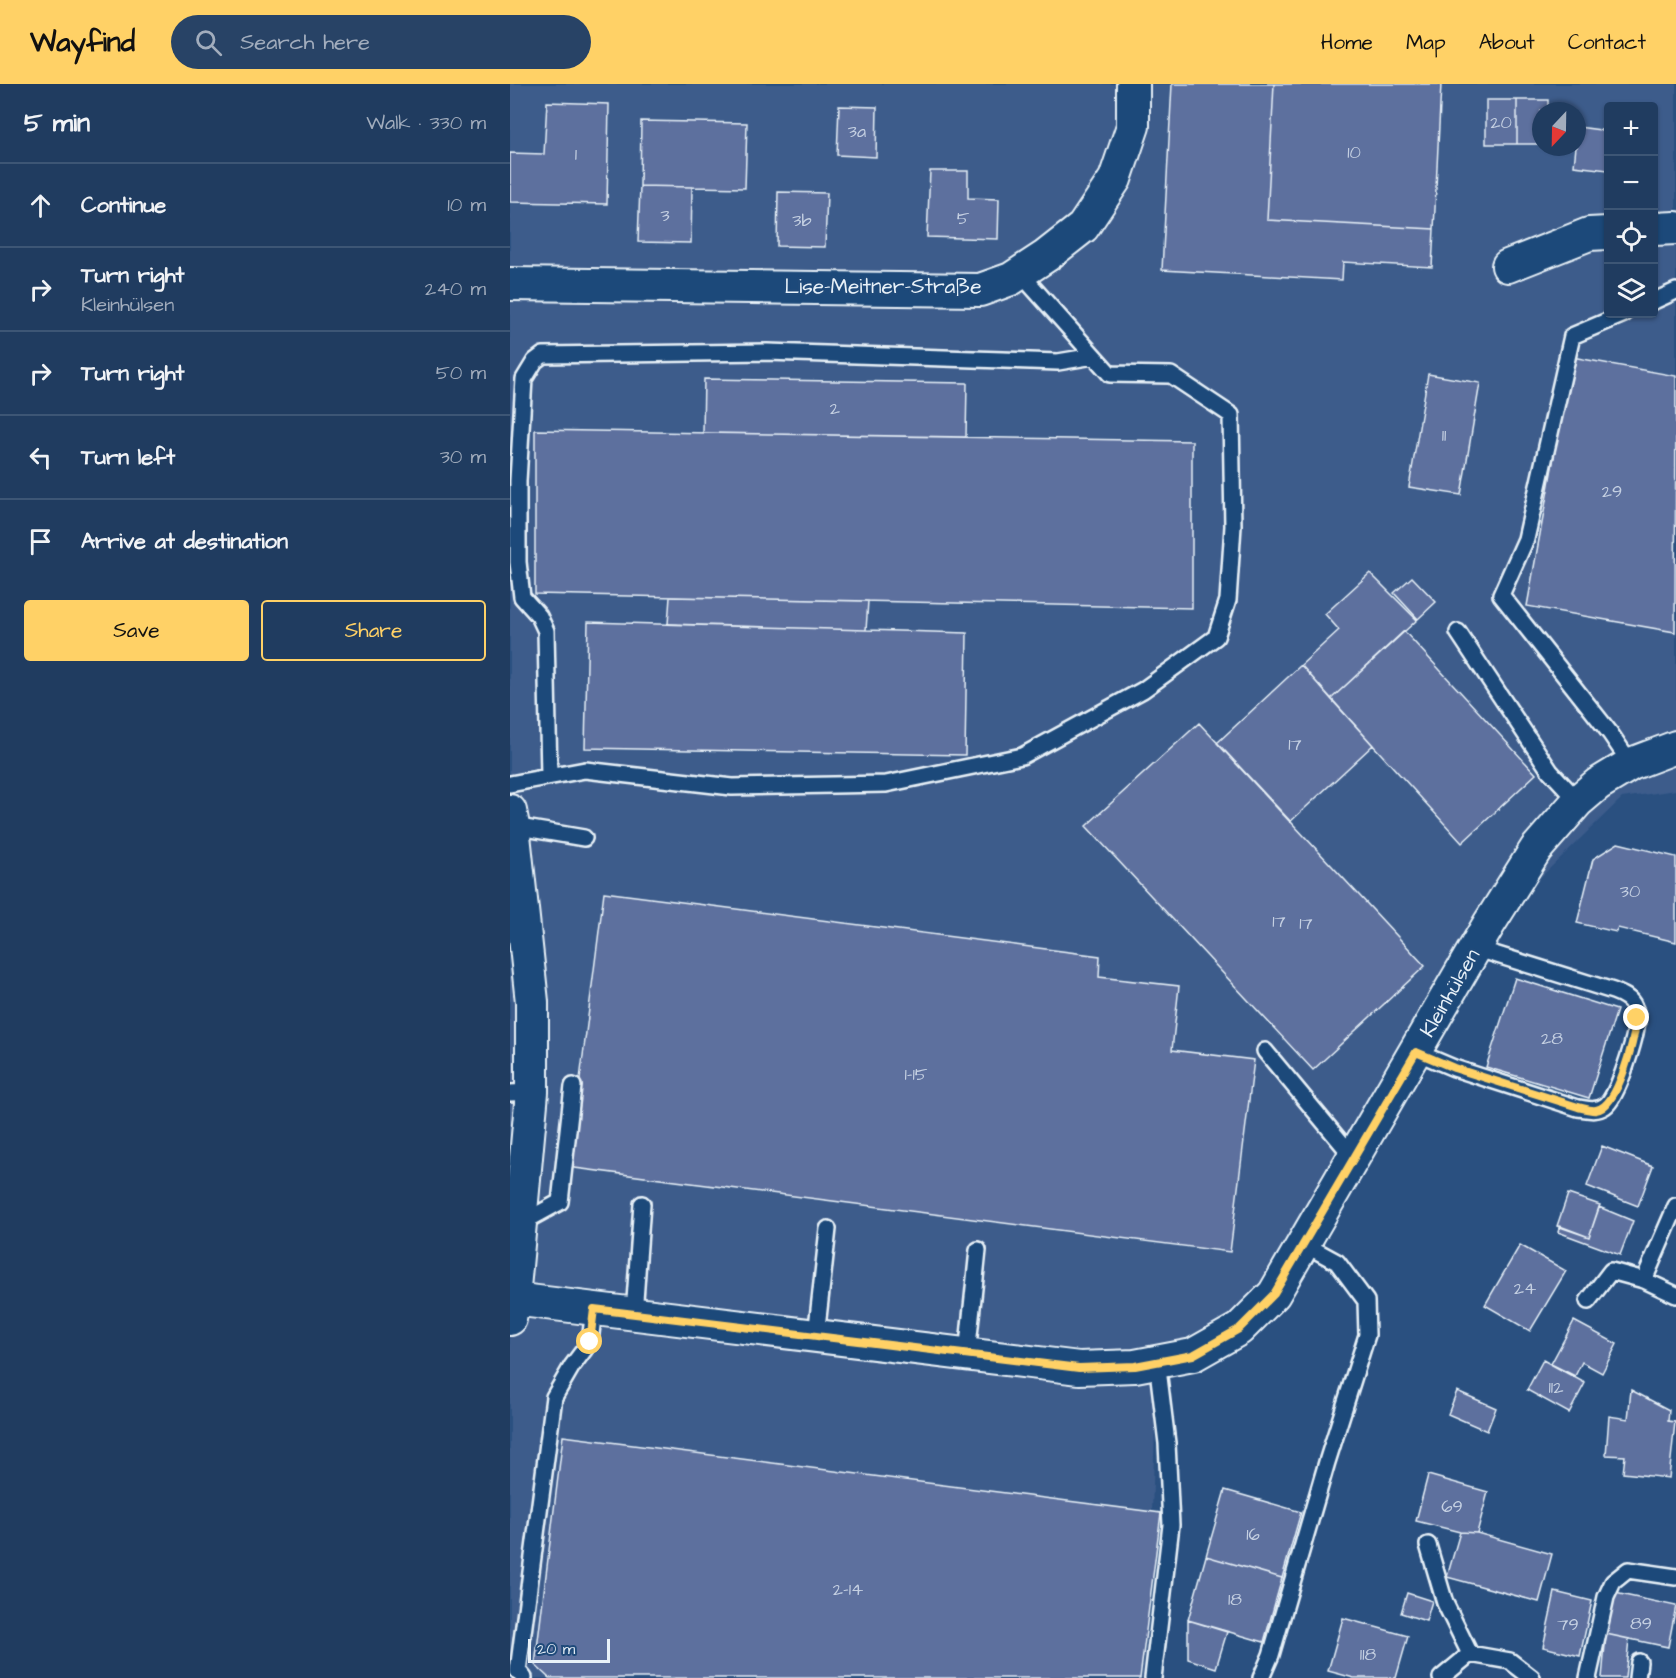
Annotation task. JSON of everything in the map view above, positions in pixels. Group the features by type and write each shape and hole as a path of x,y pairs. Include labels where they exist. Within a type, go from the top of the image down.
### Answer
{"street":[{"name":"Lise-Meitner-Straße","path":"510,284 980,290 1011,279 1046,256 1083,227 1115,179 1133,126 1133,84"},
{"path":"1658,229 1676,228"},
{"path":"1508,266 1588,234 1604,233"},
{"name":"Kleinhülsen","path":"511,1306 594,1309 1079,1368 1135,1366 1193,1355 1239,1329 1274,1294 1475,948 1536,849 1578,801 1598,784 1631,764 1676,747"},
{"path":"511,1306 520,1224 521,1093 532,1002 513,837"}],"lane":[{"path":"510,784 585,770 732,787 886,784 1022,756 1143,690 1216,637 1228,600 1233,526 1231,415 1171,375 1110,374 1020,273"},
{"path":"1658,299 1676,291"},
{"path":"1615,318 1572,336 1526,539 1501,595 1610,733 1631,764"},
{"path":"549,776 546,631 539,616 522,597 518,562 518,481 524,379 535,362 543,355 767,352 1058,362 1094,356"},
{"path":"1458,632 1550,771 1578,801"},
{"path":"513,837 584,838"},
{"path":"1416,1052 1454,1068 1578,1107 1596,1110 1606,1106 1614,1096 1633,1042 1637,1018 1634,1004 1625,996 1613,991 1475,948"},
{"path":"1265,1051 1354,1158"},
{"path":"520,1224 560,1202 573,1086"},
{"path":"634,1314 642,1204"},
{"path":"1644,1280 1676,1206"},
{"path":"816,1336 828,1229"},
{"path":"1261,1678 1271,1655 1366,1335 1366,1301 1337,1262 1304,1244"},
{"path":"968,1355 978,1250"},
{"path":"1588,1301 1611,1271 1644,1280 1676,1295"},
{"path":"524,1678 518,1671 554,1397 572,1366 590,1342 594,1309"},
{"path":"1153,1678 1172,1526 1167,1443 1157,1361"},
{"path":"1428,1545 1445,1603 1470,1654"},
{"path":"1588,1678 1606,1597 1612,1582 1628,1570 1676,1577"},
{"path":"1441,1678 1470,1654 1510,1661 1532,1678"}],"shaded area":[{"path":"510,84 1676,84 1676,790 1622,798 1471,945 1249,1330 1157,1373 1146,1678 510,1678"}],"building":[{"path":"1172,84 1274,84 1267,220 1434,229 1432,267 1343,262 1342,280 1162,270"},
{"path":"1274,84 1441,84 1434,229 1267,220"},
{"path":"1486,100 1517,100 1517,144 1486,144"},
{"path":"1517,100 1548,100 1548,102 1532,102 1532,144 1517,144"},
{"path":"547,102 609,104 607,204 510,202 510,153 544,154"},
{"path":"839,106 877,107 876,157 837,155"},
{"path":"641,121 747,123 745,188 640,186"},
{"path":"1586,128 1604,130 1604,170 1574,166 1575,156 1586,156"},
{"path":"930,171 968,171 968,198 999,199 998,239 927,237"},
{"path":"640,186 692,187 691,243 638,242"},
{"path":"778,192 827,193 825,247 777,246"},
{"path":"1572,357 1676,376 1675,632 1527,606"},
{"path":"1428,374 1480,383 1461,495 1409,487"},
{"path":"704,379 967,383 966,437 703,433"},
{"path":"535,430 1192,441 1192,608 535,594"},
{"path":"1370,573 1417,620 1331,699 1301,665 1339,630 1325,614"},
{"path":"1412,577 1436,602 1418,619 1394,593"},
{"path":"670,597 868,601 866,630 668,624"},
{"path":"588,622 967,633 965,755 585,748"},
{"path":"1404,631 1536,774 1462,843 1331,699"},
{"path":"1301,665 1373,745 1290,822 1217,743"},
{"path":"1199,723 1425,966 1313,1070 1086,826"},
{"path":"1618,843 1676,857 1676,942 1618,928 1616,932 1577,923 1593,859"},
{"path":"604,892 1100,956 1099,977 1179,986 1172,1050 1254,1060 1230,1252 567,1167"},
{"path":"1515,978 1617,1010 1589,1098 1486,1067"},
{"path":"1602,1146 1653,1166 1638,1206 1587,1186"},
{"path":"1568,1194 1600,1205 1589,1237 1557,1226"},
{"path":"1599,1207 1633,1221 1620,1255 1558,1232 1560,1226 1589,1237"},
{"path":"1520,1245 1566,1271 1530,1331 1485,1305"},
{"path":"1574,1321 1617,1344 1602,1373 1582,1362 1575,1376 1551,1364"},
{"path":"1543,1360 1585,1383 1569,1413 1527,1390"},
{"path":"1631,1390 1669,1410 1668,1421 1675,1422 1669,1478 1623,1473 1625,1456 1606,1455 1609,1416 1628,1419"},
{"path":"1457,1391 1496,1408 1487,1431 1448,1414"},
{"path":"563,1436 1161,1513 1140,1678 549,1678 535,1665"},
{"path":"1428,1475 1488,1492 1477,1533 1460,1532 1416,1521"},
{"path":"1225,1490 1301,1512 1282,1578 1206,1556"},
{"path":"1460,1532 1477,1533 1552,1554 1539,1602 1447,1577"},
{"path":"1206,1556 1282,1578 1264,1642 1188,1620"},
{"path":"1555,1592 1592,1601 1580,1656 1543,1647"},
{"path":"1407,1593 1432,1601 1426,1621 1401,1613"},
{"path":"1615,1593 1676,1606 1668,1647 1606,1634"},
{"path":"1343,1618 1408,1636 1396,1678 1354,1678 1328,1671"},
{"path":"1188,1620 1227,1632 1216,1668 1188,1659"},
{"path":"1606,1634 1629,1639 1625,1678 1602,1678"}],"route":[{"path":"590,1342 594,1309 1079,1368 1135,1366 1193,1355 1239,1329 1274,1294 1416,1052 1454,1068 1578,1107 1596,1110 1606,1106 1614,1096 1633,1042 1637,1018"}]}
